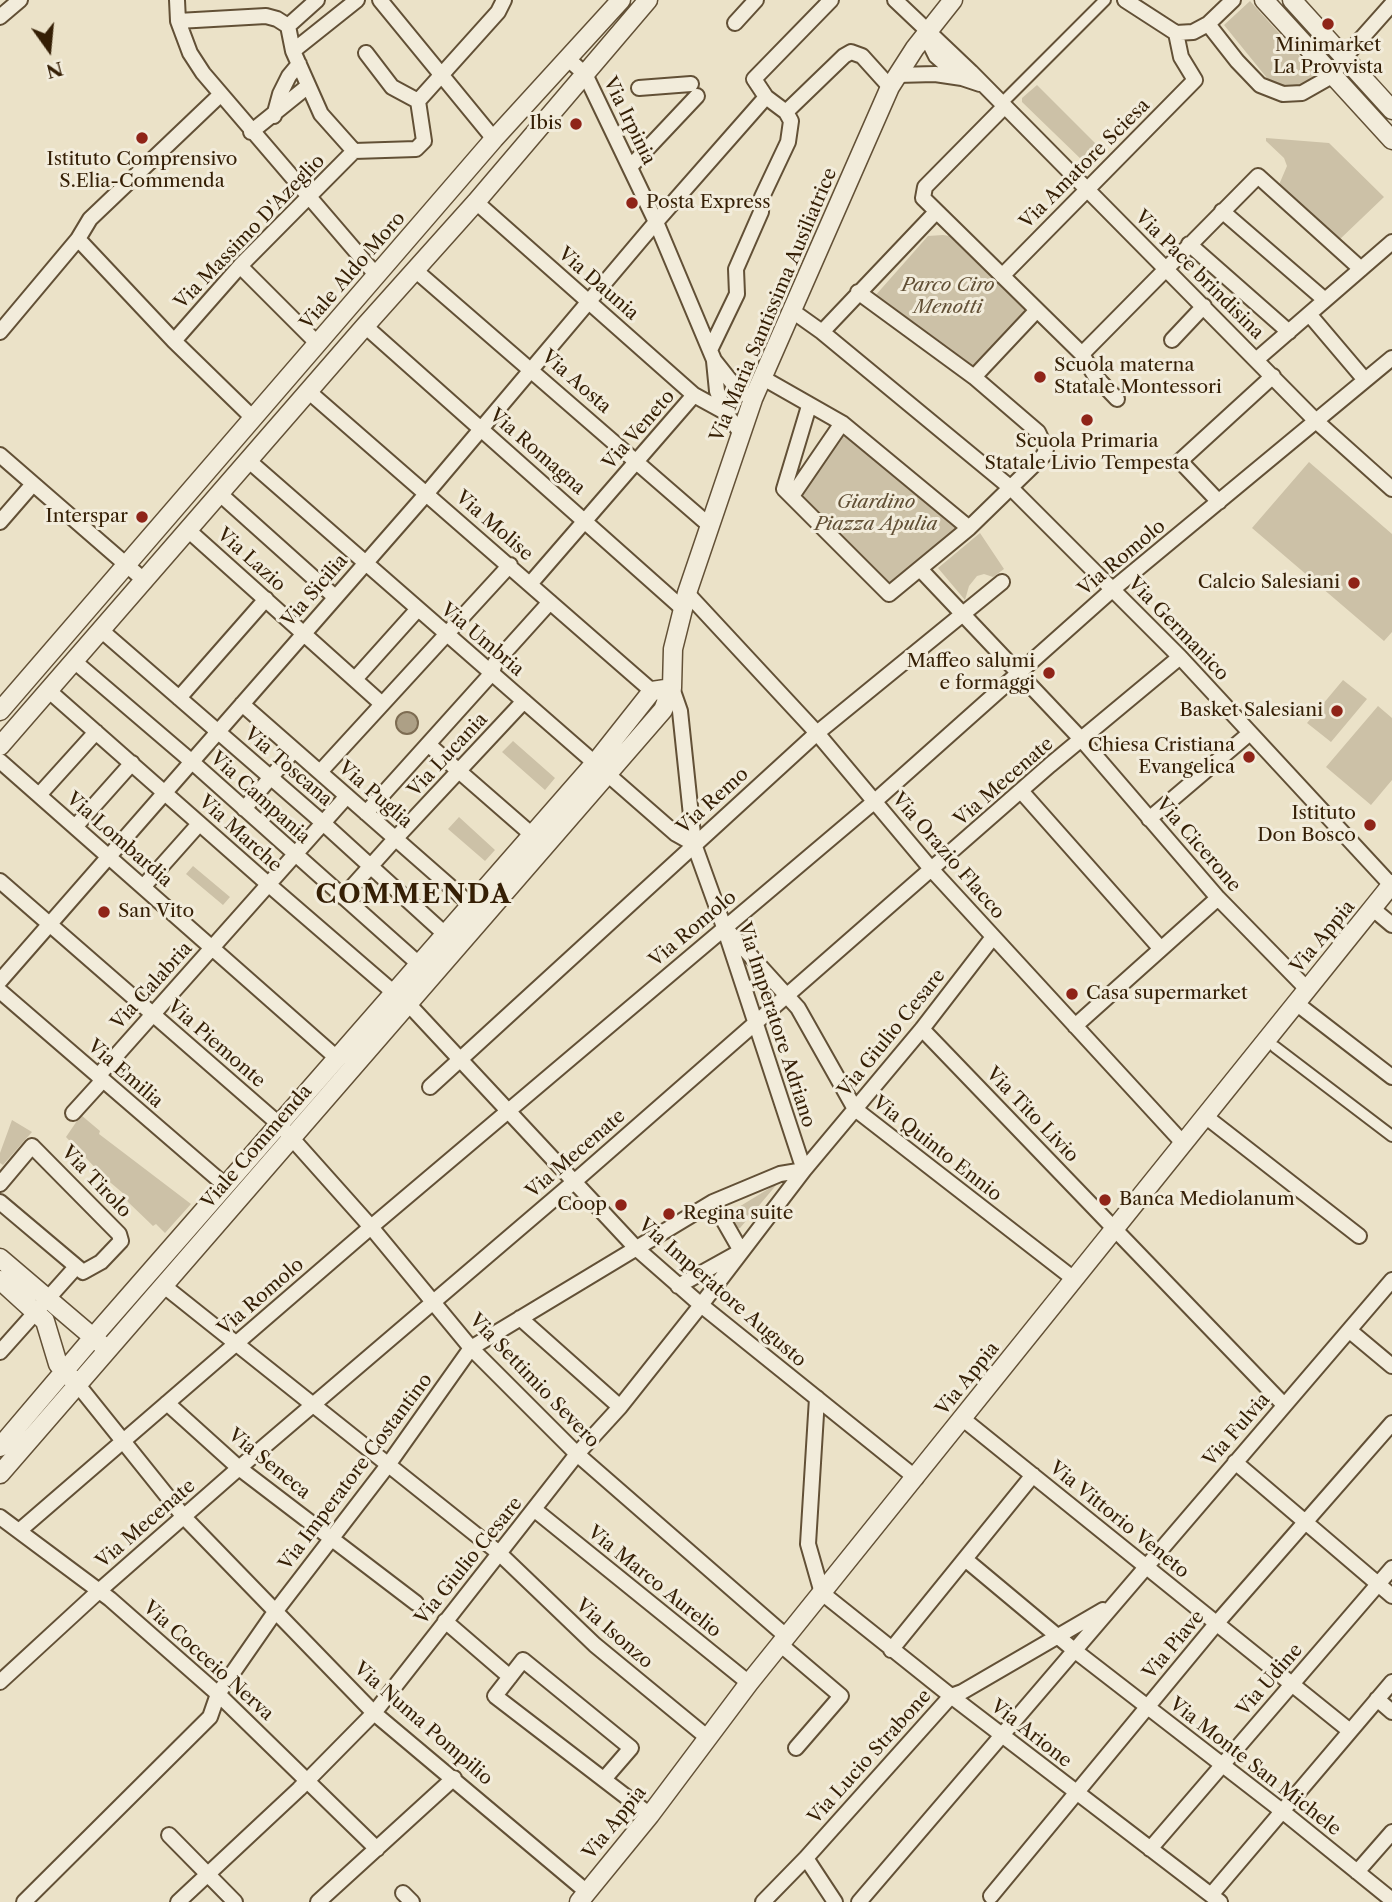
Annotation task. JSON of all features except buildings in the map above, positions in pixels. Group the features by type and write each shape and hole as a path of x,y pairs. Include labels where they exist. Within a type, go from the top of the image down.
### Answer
{"street":[{"path":"0,17 20,0"},
{"path":"177,0 178,22 190,53 220,96 377,276"},
{"path":"288,26 317,0"},
{"path":"274,116 296,57 356,0"},
{"path":"380,0 494,139"},
{"path":"288,26 296,57 321,114 354,151 416,149 424,141 418,101 498,12 504,0"},
{"path":"0,746 476,202 648,0"},
{"path":"735,23 756,0"},
{"path":"788,117 766,97 754,79 831,0"},
{"path":"895,0 927,32"},
{"name":"Via Maria Santissima Ausiliatrice","path":"672,688 673,649 685,600 753,399 893,81 953,0"},
{"path":"1105,0 925,187 923,198 1082,354 1095,376 1117,399"},
{"path":"1125,0 1176,33 1193,32 1208,23 1233,0"},
{"path":"1264,0 1392,140"},
{"path":"1292,0 1392,110"},
{"path":"617,2 620,33"},
{"name":"Viale Aldo Moro","path":"0,711 494,139 617,2"},
{"path":"1208,23 1237,61 1260,85 1283,94 1303,93 1332,76 1344,58 1392,4"},
{"path":"178,22 266,16 288,26"},
{"name":"Via Pace brindisina","path":"927,32 936,56 962,78"},
{"name":"Via Pace brindisina","path":"927,32 1086,188 1316,421 1392,489"},
{"name":"Via Amatore Sciesa","path":"1002,276 1195,80 1181,57 1176,33"},
{"path":"741,433 725,412 717,391 712,355 737,295 736,269 761,212 762,197 788,142 788,117 844,56 851,52 862,56 893,81"},
{"path":"366,53 392,87 418,101"},
{"name":"Via Irpinia","path":"568,59 585,74 656,222 712,355"},
{"name":"Via Pace brindisina","path":"893,81 935,74 962,78 982,85"},
{"path":"251,132 308,86"},
{"path":"630,167 694,90 639,88"},
{"path":"0,332 78,239 90,219 220,96"},
{"name":"Via Sicilia","path":"0,981 533,370 656,222 766,97"},
{"name":"Via Massimo D'Azeglio","path":"174,341 240,266 354,151"},
{"path":"1082,354 1258,176 1361,269"},
{"name":"Via Daunia","path":"476,202 694,395 725,412"},
{"path":"1222,211 1325,300"},
{"path":"822,332 936,212"},
{"path":"78,239 174,341 253,418"},
{"path":"1256,360 1392,242"},
{"path":"1189,244 1289,332"},
{"path":"240,266 318,344"},
{"name":"Via Aosta","path":"415,270 709,525"},
{"path":"810,406 784,489 888,594 970,528 1044,455 1046,449 1038,432 974,377 858,292"},
{"path":"1172,340 1204,306"},
{"name":"Via Germanico","path":"792,310 1011,488 1180,657 1391,885"},
{"path":"974,377 1037,310"},
{"path":"1309,314 1365,380"},
{"name":"Via Romagna","path":"365,326 586,521 685,600"},
{"path":"712,355 737,389 753,399"},
{"name":"Via Romolo","path":"19,1531 371,1227 875,801 1113,589 1392,358"},
{"path":"1219,502 1180,461 1272,376"},
{"path":"763,378 842,423 970,528"},
{"name":"Via Molise","path":"308,391 652,691"},
{"name":"Via Veneto","path":"530,584 694,395"},
{"path":"792,496 842,423"},
{"path":"0,455 145,581"},
{"name":"Via Umbria","path":"249,461 676,834 694,844"},
{"path":"0,522 33,484"},
{"path":"220,494 335,597"},
{"name":"Via Lazio","path":"188,530 382,704"},
{"path":"320,772 510,565"},
{"name":"Via Cicerone","path":"920,569 1082,740 1217,898 1307,989"},
{"name":"Via Remo","path":"460,1060 817,733 1002,583"},
{"path":"179,698 266,599"},
{"name":"Via Orazio Flacco","path":"685,600 817,733 932,870 1182,1143"},
{"path":"366,813 492,673 495,663 550,602"},
{"path":"356,678 417,610"},
{"name":"Via Toscana","path":"102,631 322,822 446,935"},
{"name":"Via Mecenate","path":"0,1682 239,1468 575,1181 1021,791 1180,657"},
{"name":"Via Campania","path":"74,661 191,761 420,965"},
{"path":"652,691 672,688"},
{"name":"Viale Commenda","path":"0,1447 72,1378 108,1350 164,1286 286,1132 538,840 601,768 663,710 672,688"},
{"name":"Via Imperatore Adriano","path":"672,688 680,711 694,844 804,1170"},
{"name":"Via Marche","path":"48,690 402,999"},
{"name":"Viale Commenda","path":"601,768 652,691"},
{"name":"Via Lucania","path":"343,897 524,701"},
{"name":"Via Puglia","path":"242,704 477,911"},
{"path":"39,795 96,732"},
{"path":"1149,819 1250,733"},
{"path":"429,745 538,840"},
{"path":"244,809 294,750"},
{"name":"Via Lombardia","path":"0,761 338,1059"},
{"path":"75,827 132,763"},
{"path":"1021,791 1161,949"},
{"name":"Via Calabria","path":"73,1113 152,1014 347,796"},
{"path":"143,887 200,824"},
{"name":"Via Piemonte","path":"0,881 286,1132"},
{"name":"Via Appia","path":"583,1897 650,1815 749,1684 1391,885"},
{"path":"1075,1026 1217,898"},
{"path":"1373,909 1392,925"},
{"name":"Viale Commenda","path":"0,1474 72,1378 93,1337 226,1186 286,1132 338,1059 402,999 420,965 446,935 477,911"},
{"name":"Via Quinto Ennio","path":"724,928 798,1008 855,1110 1074,1279"},
{"name":"Via Giulio Cesare","path":"178,1902 307,1781 374,1713 578,1454 620,1407 701,1305 804,1170 922,1029 993,937"},
{"name":"Via Emilia","path":"0,991 226,1186"},
{"name":"Via Imperatore Augusto","path":"402,999 636,1248 701,1305 916,1478"},
{"path":"1296,1003 1392,1077"},
{"name":"Via Tito Livio","path":"922,1029 1284,1405"},
{"path":"1275,1047 1392,1136"},
{"path":"430,1087 460,1060"},
{"path":"1205,1116 1359,1236"},
{"name":"Via Settimio Severo","path":"286,1132 371,1227 471,1348 578,1454 841,1696 796,1748"},
{"name":"Via Tirolo","path":"0,1184 32,1146 119,1234 121,1241 102,1262 83,1272 76,1267"},
{"name":"Via Imperatore Costantino","path":"24,1902 210,1717 218,1694 275,1612 388,1465 471,1348 713,1202 780,1174 804,1170"},
{"path":"0,1202 76,1267 0,1352"},
{"path":"713,1202 741,1251"},
{"name":"Via Giulio Cesare","path":"678,1286 741,1251"},
{"path":"0,1258 108,1350"},
{"path":"0,1280 45,1321 58,1364 72,1378"},
{"name":"Via Fulvia","path":"859,1902 1392,1280"},
{"name":"Via Isonzo","path":"164,1286 499,1553 595,1645 708,1738"},
{"path":"520,1318 620,1407"},
{"path":"1350,1331 1392,1366"},
{"name":"Via Numa Pompilio","path":"72,1378 184,1517 374,1713 454,1778 583,1897"},
{"path":"817,1398 808,1544 822,1593"},
{"name":"Via Seneca","path":"167,1403 239,1468 416,1603"},
{"name":"Via Vittorio Veneto","path":"963,1419 1350,1731"},
{"name":"Via Piave","path":"991,1896 1216,1624 1392,1423"},
{"path":"1235,1462 1392,1596"},
{"path":"891,1650 1033,1475"},
{"name":"Via Marco Aurelio","path":"535,1510 749,1684"},
{"name":"Via Cocceio Nerva","path":"0,1517 100,1590 218,1694 377,1849"},
{"name":"Via Monte San Michele","path":"965,1559 1074,1650 1392,1900"},
{"name":"Via Udine","path":"1150,1849 1392,1568"},
{"name":"Via Arione","path":"822,1593 891,1650 1215,1899"},
{"name":"Via Fulvia","path":"1057,1635 1112,1605"},
{"path":"445,1621 510,1677"},
{"name":"Via Lucio Strabone","path":"763,1902 806,1858 951,1696 1057,1635"},
{"path":"604,1778 631,1748 523,1660 495,1696 650,1815"},
{"path":"1215,1899 1282,1811 1392,1682"},
{"path":"1377,1699 1392,1712"},
{"path":"318,1902 454,1778"},
{"path":"1357,1872 1392,1832"},
{"path":"169,1835 235,1902"},
{"path":"806,1858 835,1902"}],"green space":[{"path":"1250,1 1316,74 1303,86 1280,87 1267,78 1224,25"},
{"path":"1037,85 1100,148 1088,162 1085,163 1022,102 1022,98"},
{"path":"1266,138 1329,143 1384,197 1338,241 1278,187 1287,166 1284,158"},
{"name":"Parco Ciro Menotti","path":"928,236 950,236 1029,312 970,372 874,297"},
{"name":"Giardino Piazza Apulia","path":"843,431 958,529 889,585 796,496"},
{"name":"Calcio Salesiani","path":"1309,462 1392,534 1392,632 1384,641 1252,528"},
{"path":"980,533 1004,569 993,577 984,574 977,576 969,586 965,600 938,568"},
{"name":"Basket Salesiani","path":"1343,680 1367,699 1331,742 1307,723"},
{"path":"1378,706 1392,718 1392,780 1371,805 1326,767"},
{"path":"513,741 555,778 545,790 502,752"},
{"path":"459,817 495,850 485,861 448,829"},
{"path":"193,866 230,897 223,905 186,874"},
{"path":"81,1115 100,1131 99,1134 191,1204 165,1233 156,1224 153,1226 128,1202 124,1194 66,1137"},
{"path":"12,1120 32,1132 3,1165 0,1163 0,1153"},
{"path":"778,1183 740,1228 733,1228 726,1218 729,1213"}],"shaded area":[{"path":"407,712 415,715 418,723 415,731 407,734 399,731 396,723 399,715"}],"place":[{"name":"Minimarket La Provvista","path":"1328,24"},
{"name":"Ibis","path":"576,124"},
{"name":"Istituto Comprensivo S.Elia-Commenda","path":"142,138"},
{"name":"Posta Express","path":"632,203"},
{"name":"Scuola materna Statale Montessori","path":"1040,377"},
{"name":"Scuola Primaria Statale Livio Tempesta","path":"1087,420"},
{"name":"Interspar","path":"142,517"},
{"name":"Calcio Salesiani","path":"1354,583"},
{"name":"Maffeo salumi e formaggi","path":"1049,673"},
{"name":"Basket Salesiani","path":"1337,711"},
{"name":"Chiesa Cristiana Evangelica","path":"1249,757"},
{"name":"Istituto Don Bosco","path":"1370,825"},
{"name":"San Vito","path":"104,912"},
{"name":"Casa supermarket","path":"1072,994"},
{"name":"Banca Mediolanum","path":"1105,1200"},
{"name":"Coop","path":"621,1205"},
{"name":"Regina suite","path":"669,1214"}],"district":[{"name":"COMMENDA","path":"414,895"}]}
